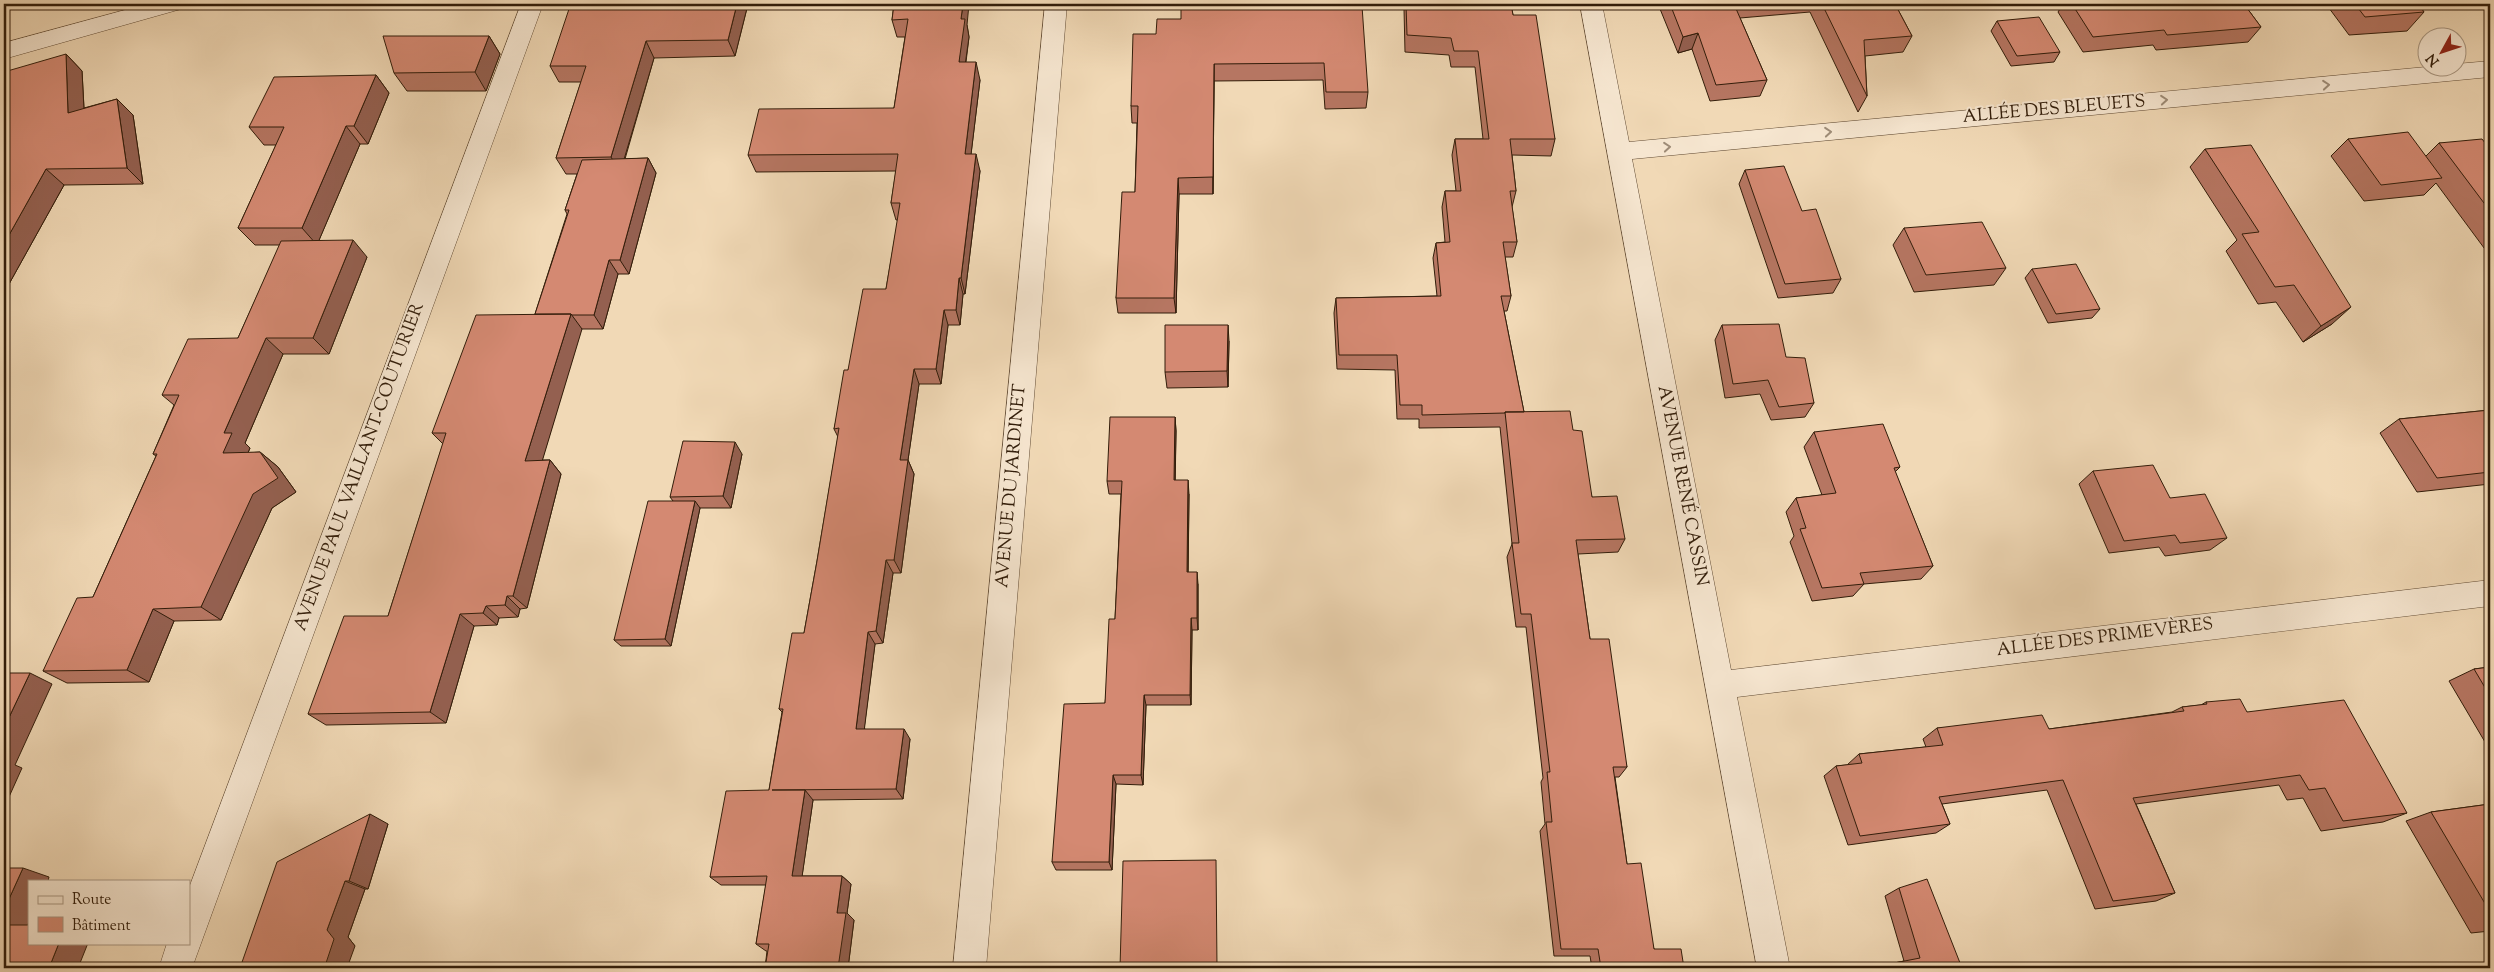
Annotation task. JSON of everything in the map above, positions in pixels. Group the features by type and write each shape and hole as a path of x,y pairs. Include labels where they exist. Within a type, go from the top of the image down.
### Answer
{"street":[{"path":"4,51 173,4"},
{"name":"AVENUE PAUL VAILLANT-COUTURIER","path":"190,928 532,4"},
{"name":"AVENUE DU JARDINET","path":"969,968 1056,4"},
{"name":"AVENUE RENÉ CASSIN","path":"1591,4 1773,968"},
{"name":"ALLÉE DES BLEUETS","path":"1618,152 2490,69"},
{"name":"ALLÉE DES PRIMEVÈRES","path":"1719,685 2490,593"},
{"path":"175,968 184,944"}],"building":[{"path":"593,4 737,4 728,40 646,41 611,157 556,158 586,66 550,66 569,9 592,8"},
{"path":"894,4 963,4 961,19 965,19 959,62 976,62 965,154 976,154 956,310 944,310 936,369 914,369 900,460 908,460 894,560 886,560 876,631 868,632 856,729 904,729 896,789 772,790 805,790 792,876 842,876 837,913 846,913 838,968 765,968 769,944 756,944 767,876 710,877 726,791 769,790 783,709 779,709 792,633 804,633 817,561 839,428 834,429 844,370 848,370 863,289 886,289 900,203 891,203 898,154 748,155 759,109 894,108 908,19 892,20"},
{"path":"1181,4 1250,4 1250,8 1362,6 1368,92 1326,92 1324,63 1214,64 1213,177 1178,178 1174,298 1116,298 1122,192 1135,192 1138,106 1131,106 1133,34 1156,34 1157,19 1181,19"},
{"path":"1406,4 1511,4 1513,15 1536,15 1555,139 1510,139 1516,191 1510,191 1517,242 1503,242 1511,296 1501,296 1524,412 1422,415 1422,405 1400,405 1397,355 1339,355 1336,298 1441,296 1436,243 1450,242 1445,191 1461,191 1455,139 1489,139 1478,51 1454,51 1451,38 1407,35"},
{"path":"1670,4 1734,4 1767,80 1716,85 1698,33 1683,37"},
{"path":"1822,4 1895,4 1912,36 1864,40 1867,96"},
{"path":"2072,4 2244,4 2261,27 2167,35 2164,30 2093,37"},
{"path":"2355,4 2418,4 2424,12 2365,17"},
{"path":"2039,17 2060,52 2017,56 1997,21"},
{"path":"383,36 489,36 475,72 394,73"},
{"path":"66,54 68,113 117,99 127,168 46,169 4,244 4,72"},
{"path":"376,75 354,126 346,126 302,228 238,228 284,127 249,127 274,77"},
{"path":"2408,132 2442,178 2381,185 2348,139"},
{"path":"2482,139 2490,149 2490,211 2439,143"},
{"path":"2251,145 2351,307 2321,326 2294,285 2275,287 2242,234 2259,232 2205,149"},
{"path":"648,158 620,260 609,260 594,315 535,314 569,210 565,210 582,160"},
{"path":"1784,166 1802,211 1816,209 1841,279 1785,284 1745,170"},
{"path":"1982,222 2006,268 1926,275 1904,228"},
{"path":"353,240 313,338 266,338 224,433 232,433 223,453 260,452 278,478 253,494 201,607 153,609 127,670 43,671 77,598 93,597 157,454 153,454 179,395 162,395 188,339 238,338 281,241"},
{"path":"2076,264 2100,309 2056,314 2032,269"},
{"path":"571,314 525,461 550,460 513,596 507,596 505,605 486,606 483,613 460,614 430,712 308,714 344,616 388,616 446,433 432,433 476,315"},
{"path":"1779,324 1786,357 1805,358 1814,403 1779,407 1768,380 1733,384 1722,325"},
{"path":"1165,325 1228,325 1227,371 1165,372"},
{"path":"2490,410 2490,472 2437,478 2399,419"},
{"path":"1570,411 1573,430 1582,431 1592,497 1617,496 1625,539 1576,540 1590,639 1609,639 1627,767 1613,767 1627,864 1641,863 1654,949 1681,949 1684,968 1601,968 1598,949 1561,949 1546,822 1552,822 1547,772 1550,772 1531,614 1521,614 1512,543 1519,543 1505,412"},
{"path":"1110,417 1175,417 1174,480 1188,480 1187,572 1197,572 1197,618 1191,618 1190,695 1144,695 1141,775 1113,775 1109,862 1052,862 1064,704 1105,703 1109,619 1115,619 1122,481 1107,481"},
{"path":"1883,424 1900,467 1894,468 1933,566 1860,573 1864,584 1822,588 1800,529 1806,528 1796,498 1836,493 1814,432"},
{"path":"683,441 735,442 723,496 670,497"},
{"path":"2153,465 2170,498 2205,494 2227,538 2180,543 2175,535 2124,541 2093,471"},
{"path":"648,501 695,501 665,639 614,640"},
{"path":"2490,667 2490,696 2474,669"},
{"path":"4,673 30,673 4,728"},
{"path":"2240,699 2247,712 2344,700 2407,813 2343,821 2325,788 2309,790 2300,775 2133,798 2175,893 2113,901 2063,780 1939,797 1950,824 1860,836 1836,766 1862,763 1859,754 1943,745 1937,728 2042,715 2049,729 2184,711 2182,707 2207,704 2206,702"},
{"path":"2490,804 2490,912 2431,812"},
{"path":"370,814 349,881 345,881 327,930 334,939 325,966 322,968 240,968 277,862"},
{"path":"1216,860 1217,968 1120,968 1123,861"},
{"path":"4,868 23,868 4,910"},
{"path":"1927,879 1962,968 1880,968 1879,966 1920,958 1899,888"},
{"path":"4,925 28,925 28,944 59,944 49,968 4,968"}]}
